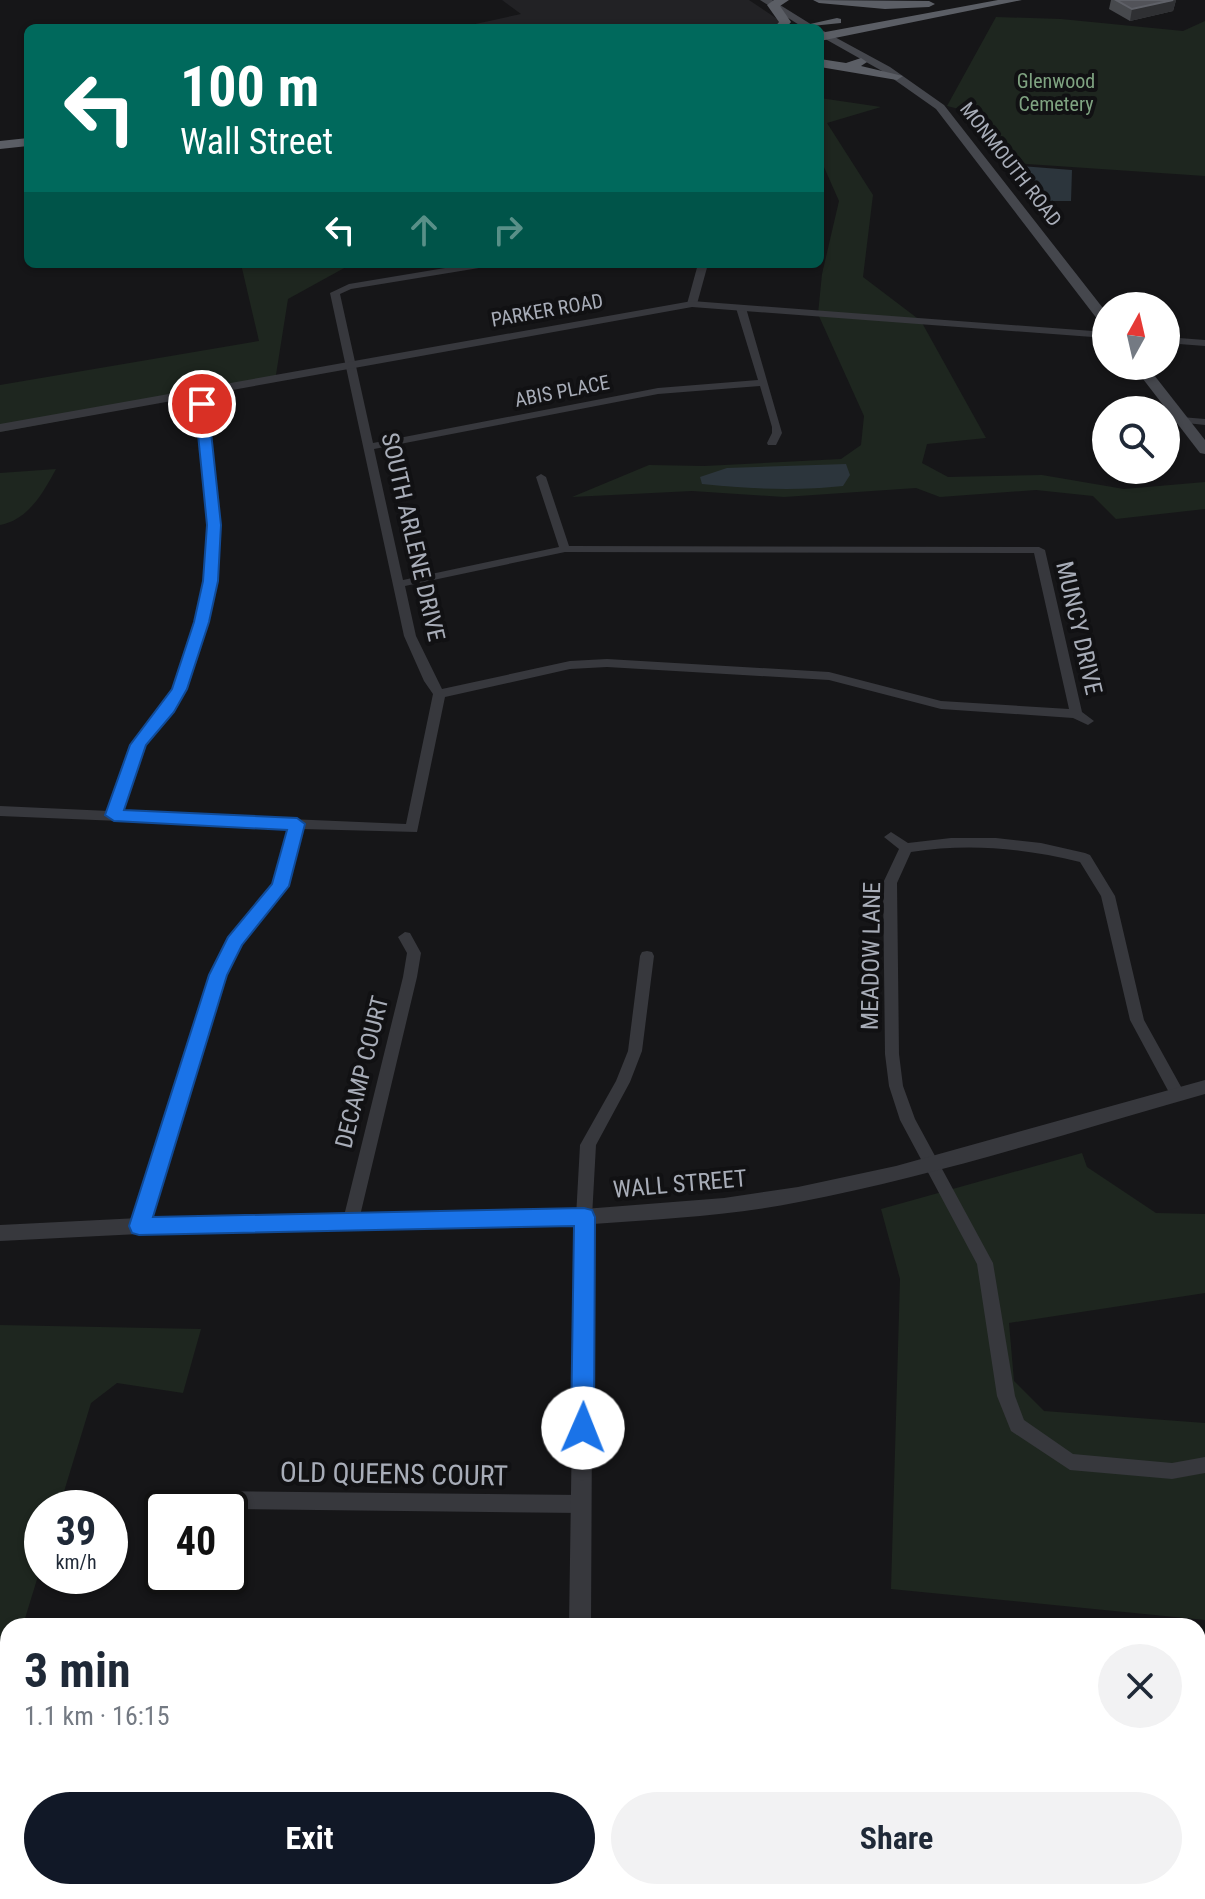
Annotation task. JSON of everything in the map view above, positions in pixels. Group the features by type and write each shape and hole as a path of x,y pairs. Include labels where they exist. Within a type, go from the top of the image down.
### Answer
{"highway":[{"path":"819,0 879,6 929,4"},
{"path":"824,29 952,0"},
{"path":"824,30 872,27 1016,0"},
{"path":"774,2 783,24"},
{"path":"847,67 862,55 852,37 872,27"},
{"path":"824,64 897,76"},
{"path":"0,132 24,130"},
{"path":"0,145 24,142"}],"main road":[{"name":"MONMOUTH ROAD","path":"774,2 804,24"},
{"name":"MONMOUTH ROAD","path":"824,36 862,55 927,95 956,123 1092,303"},
{"path":"1151,380 1205,450"}],"street":[{"name":"SOUTH ARLENE DRIVE","path":"439,694 410,636 336,291 463,268"},
{"path":"692,304 702,268"},
{"name":"PARKER ROAD","path":"0,428 692,304 1092,334"},
{"path":"741,308 777,427 772,443"},
{"path":"1180,341 1205,343"},
{"name":"ABIS PLACE","path":"369,447 668,389 763,383"},
{"path":"114,815 138,745 148,729 169,708 180,689 210,581 214,525 199,392"},
{"path":"1181,420 1205,422"},
{"path":"541,477 565,549"},
{"name":"MUNCY DRIVE","path":"399,584 565,549 1044,547 1082,718 941,705 829,676 607,663 570,665 439,694"},
{"path":"0,811 297,824 417,833 439,694"},
{"path":"139,1226 218,975 235,942 280,886 297,824"},
{"path":"891,837 906,848 965,840 1091,854 1108,896 1137,1020 1177,1094"},
{"name":"MEADOW LANE","path":"906,848 890,883 892,1054 901,1102 985,1263 1006,1396 1017,1425 1070,1462 1172,1471 1205,1465"},
{"name":"DECAMP COURT","path":"351,1220 410,977 413,947 405,937"},
{"path":"580,1618 584,1217 588,1145 623,1082 635,1051 647,956"},
{"name":"WALL STREET","path":"0,1233 351,1220 584,1217 762,1201 896,1173 1205,1087"},
{"name":"OLD QUEENS COURT","path":"248,1500 582,1504"}],"shaded area":[{"path":"502,0 749,0 782,22 475,24 521,14"},
{"path":"1021,166 1072,170 1071,201 1043,201"},
{"path":"846,464 850,475 843,486 790,489 738,487 702,484 700,477 727,468"}],"green space":[{"name":"Glenwood Cemetery","path":"996,17 1061,19 1183,31 1205,21 1205,176 999,162 959,109 947,106"},
{"path":"824,99 881,107 827,123 873,195 863,277 921,321 986,438 927,444 922,463 948,477 1042,475 1124,489 1205,482 1205,509 1116,519 1093,496 1036,490 940,497 916,488 784,497 692,491 572,497 649,465 704,466 841,459 861,445 864,416 818,314 824,265 839,201 824,167"},
{"path":"242,268 344,268 288,299 275,381 0,432 0,385 259,341"},
{"path":"56,469 27,511 19,518 0,525 0,473"},
{"path":"1082,1153 1087,1167 1156,1213 1205,1214 1205,1293 1009,1323 1014,1381 1044,1411 1205,1423 1205,1618 891,1589 900,1279 881,1209"},
{"path":"0,1325 201,1329 183,1393 117,1383 91,1403 64,1490 24,1490 24,1594 32,1594 25,1618 0,1618"}],"building":[{"path":"1116,0 1173,0 1132,9"}],"route":[{"path":"202,404 214,525 210,581 180,689 169,708 143,735 114,815 297,824 280,886 269,903 240,934 218,975 139,1226 584,1217 583,1428"}]}
